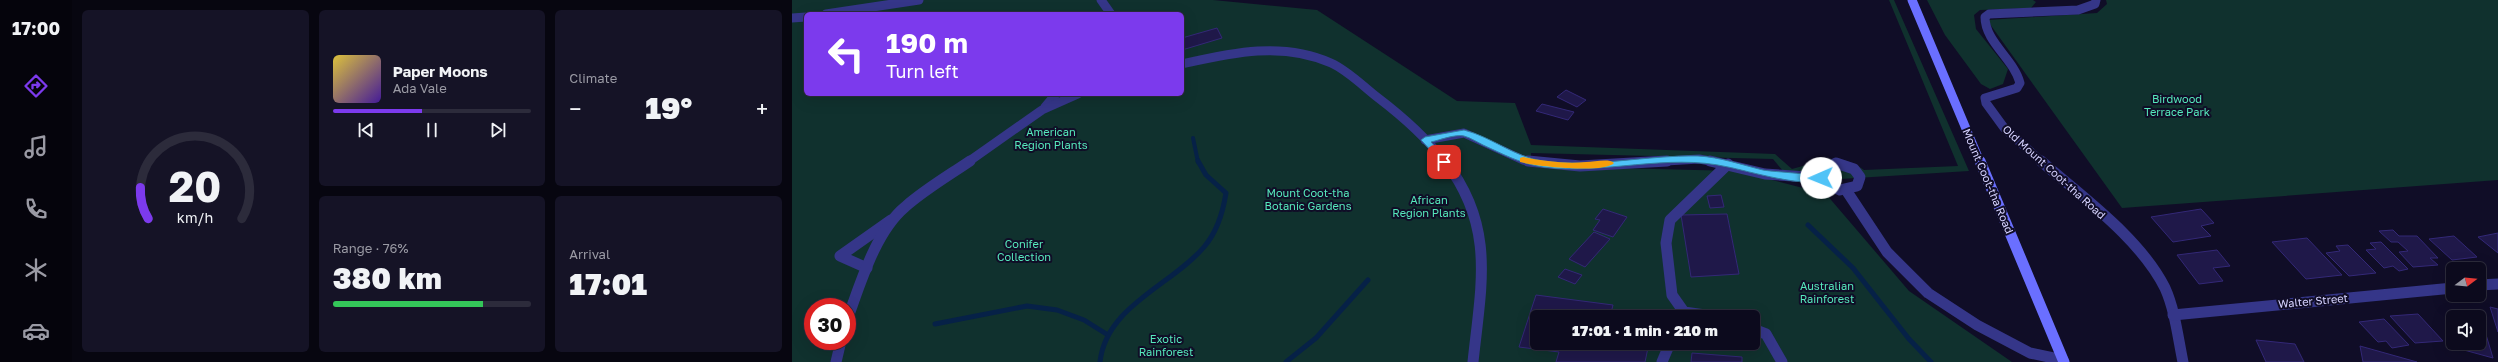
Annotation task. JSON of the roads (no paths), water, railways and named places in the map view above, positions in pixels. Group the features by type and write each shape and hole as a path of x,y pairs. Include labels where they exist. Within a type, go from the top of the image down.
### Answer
{"main road":[{"name":"Mount Coot-tha Road","path":"1912,0 2064,361"}],"street":[{"path":"839,12 919,0"},
{"path":"1101,0 1110,12"},
{"name":"Old Mount Coot-tha Road","path":"2096,0 2095,4 2089,8 2078,10 1989,14 1986,17 1986,27 2017,70 2020,83 2017,88 1988,96 1986,98 1986,103 1990,111 2005,129 2118,230 2145,257 2165,288 2173,315 2183,362"},
{"path":"792,18 804,16"},
{"path":"1184,64 1235,53 1269,50 1310,57 1332,64 1372,92 1425,140 1454,174 1474,212 1481,249 1473,362"},
{"path":"1042,110 1054,96"},
{"path":"867,268 840,256 893,218 904,207 939,181 1042,110 1074,96"},
{"path":"1425,140 1464,133 1523,160 1544,164 1580,166 1699,159 1728,164 1765,174 1801,178 1821,178 1833,188 1846,190 1857,186 1860,177 1854,169 1849,166 1836,164 1825,166 1820,174 1821,178"},
{"path":"1681,310 1672,295 1666,243 1670,220 1681,206 1728,164"},
{"path":"1846,190 1887,252 1928,293 1977,325 2030,353 2064,361"},
{"path":"855,298 867,268 893,218"},
{"path":"2486,285 2498,284"},
{"name":"Walter Street","path":"2173,315 2446,289"},
{"path":"1760,332 1766,334 1782,362"},
{"path":"836,362 839,350"},
{"path":"1662,362 1667,350"}],"waterway":[{"path":"1193,138 1198,162"},
{"path":"1100,362 1105,343 1114,326 1127,311 1142,298 1191,261 1209,241 1216,228 1226,193 1206,175 1198,161"},
{"path":"1808,225 1853,268 1909,339 1931,362"},
{"path":"1286,362 1316,338 1368,280"},
{"path":"935,324 1027,306 1057,310 1084,320 1108,335"}],"park label":[{"name":"Birdwood Terrace Park","path":"2177,105"},
{"name":"American Region Plants","path":"1051,138"},
{"name":"Mount Coot-tha Botanic Gardens","path":"1308,199"},
{"name":"African Region Plants","path":"1429,206"},
{"name":"Conifer Collection","path":"1024,250"},
{"name":"Australian Rainforest","path":"1827,292"},
{"name":"Exotic Rainforest","path":"1166,345"}]}
